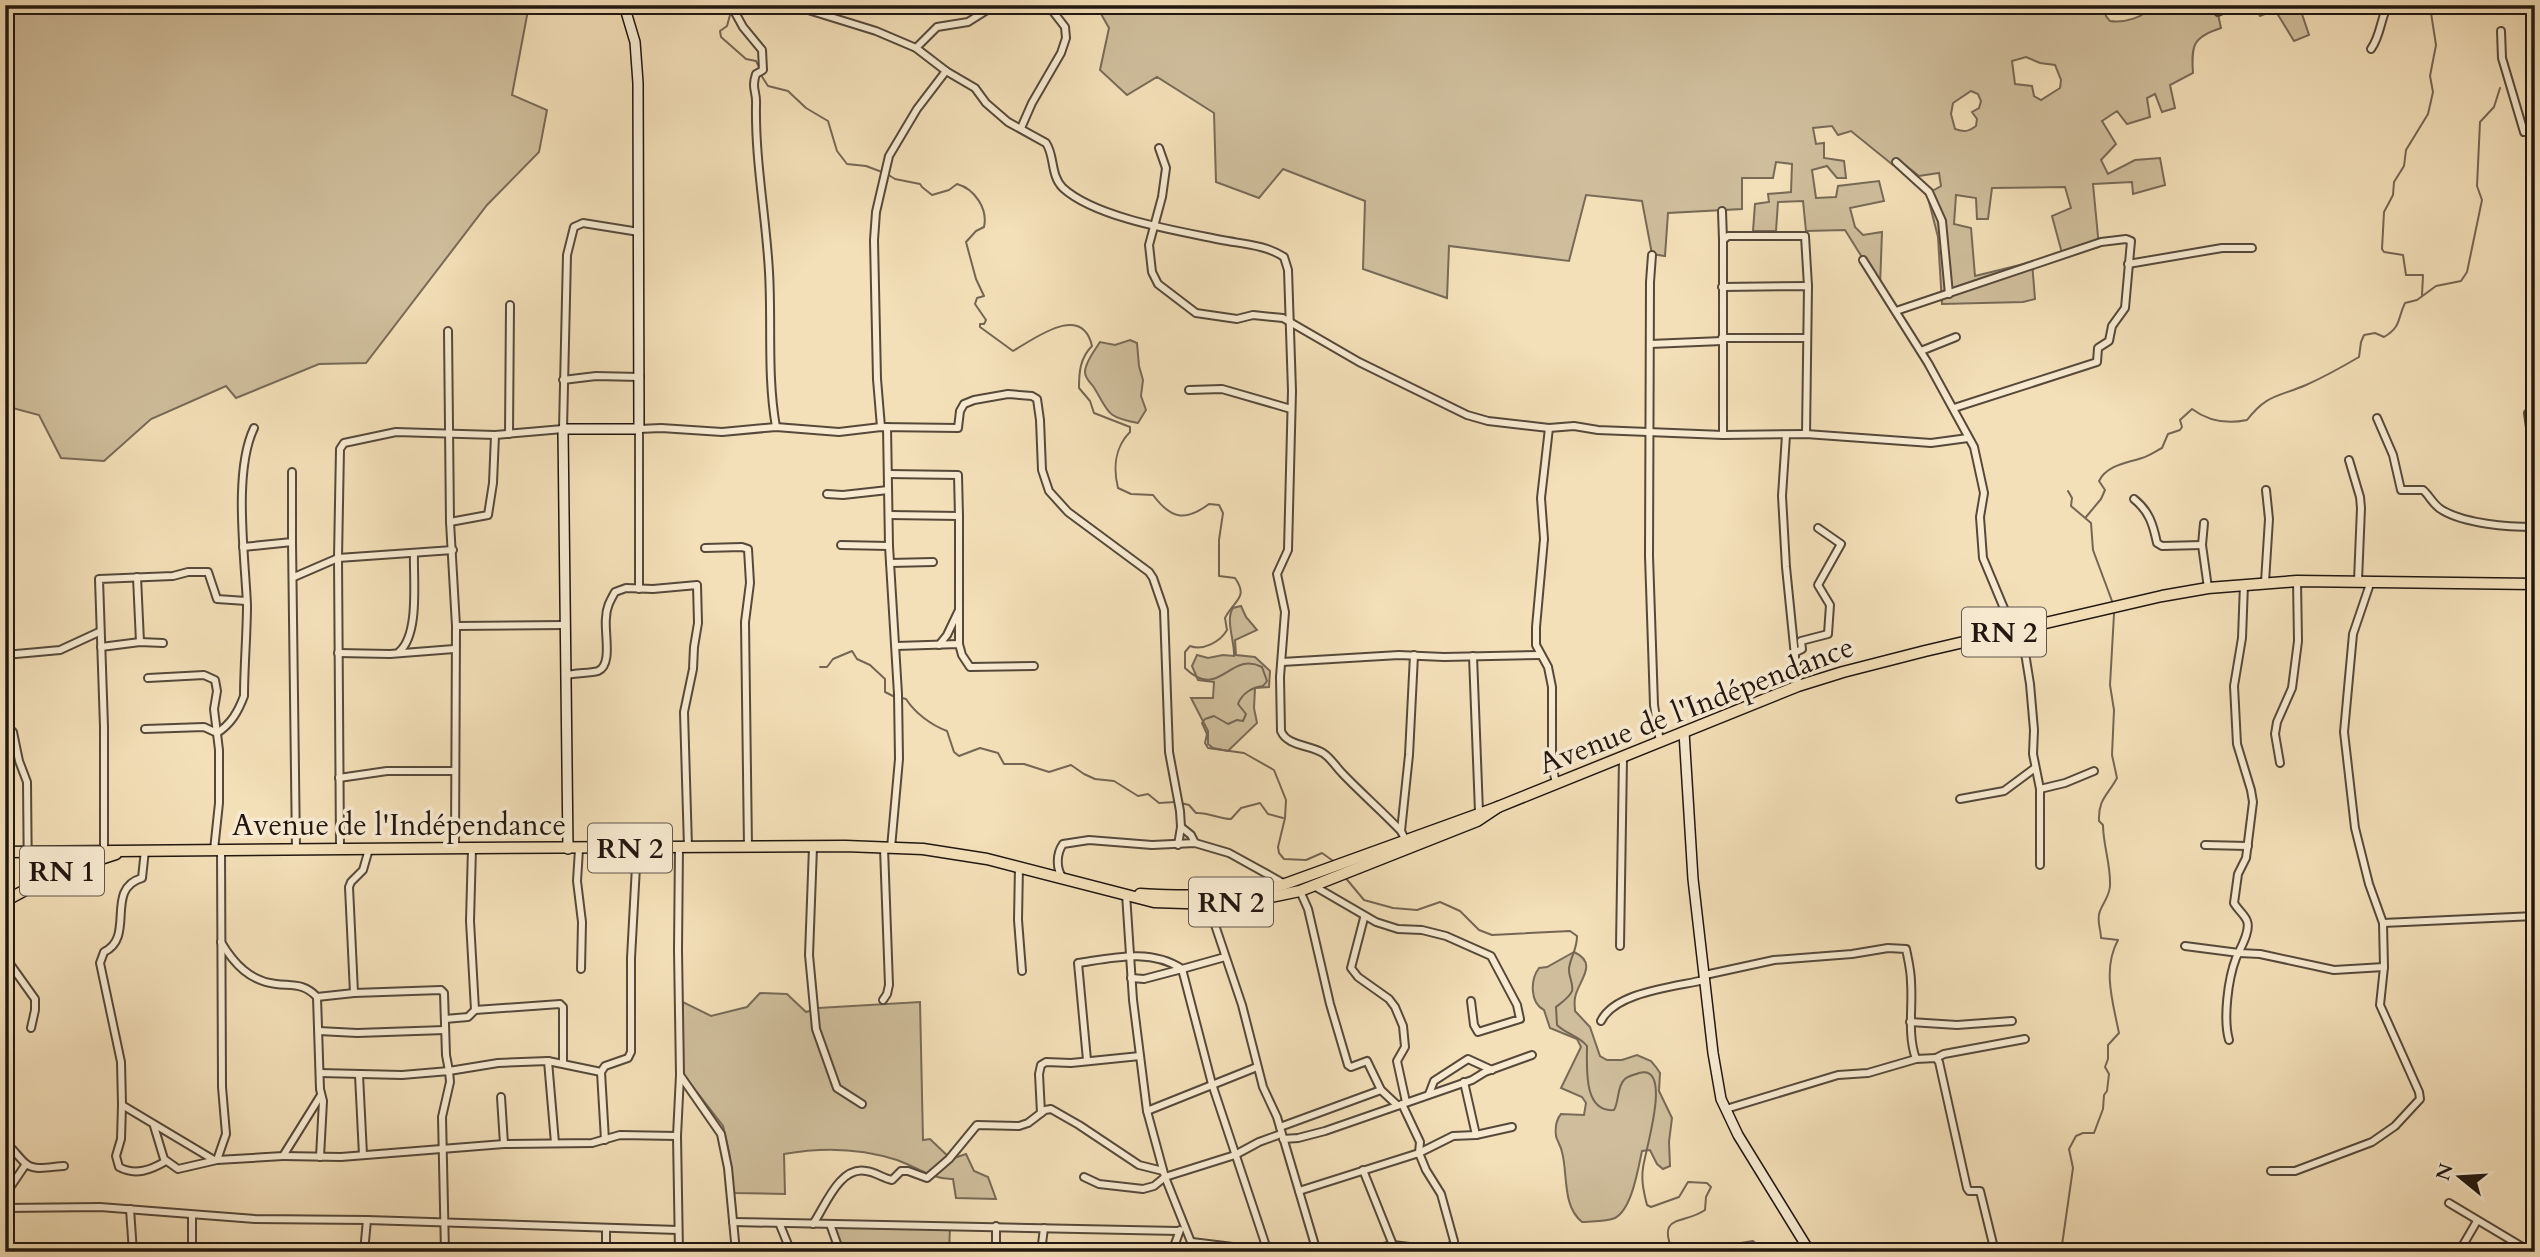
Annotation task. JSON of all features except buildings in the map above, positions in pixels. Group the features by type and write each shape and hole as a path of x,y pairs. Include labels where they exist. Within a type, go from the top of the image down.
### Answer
{"main road":[{"name":"Avenue de l'Indépendance","path":"1128,895 1222,895 1263,890 1285,884 1403,835 1498,807 1798,686 1866,666 2162,596 2265,582 2535,584"},
{"name":"Avenue de l'Indépendance","path":"123,851 813,846 888,848 961,853 1154,902 1214,904 1261,900 1300,891 1477,821 1498,807"},
{"name":"RN 2","path":"5,852 123,851"},
{"name":"RN 1","path":"5,901 55,874 123,851"}],"street":[{"path":"624,5 635,41 637,61 641,494 639,589"},
{"path":"731,5 743,27 762,50 760,71 752,88 757,100 760,174 769,270 770,392 776,427"},
{"path":"792,5 876,31 916,48 946,71 975,88 1008,122 1038,138 1049,148 1053,171 1063,188 1113,214 1278,252 1284,257 1288,270 1291,324 1291,409 1288,550 1278,574 1284,611 1281,731 1284,738 1325,754 1403,835"},
{"path":"916,48 937,27 968,22 995,5"},
{"path":"1021,128 1061,53 1066,38 1065,27 1048,5"},
{"path":"2218,12 2234,5"},
{"path":"2371,49 2377,41 2388,5"},
{"path":"2501,31 2502,58 2524,132 2535,130"},
{"path":"883,1000 889,985 888,848 899,759 888,474 877,379 874,240 876,212 888,156 917,109 946,71"},
{"path":"1158,148 1166,168 1149,245 1152,272 1158,284 1196,313 1212,317 1267,315 1283,318 1359,362 1467,415 1488,421 1549,428 1574,426 1598,430 1723,435 1806,434 1931,443 1968,438"},
{"path":"1896,162 1929,192 1942,222 1949,294"},
{"path":"1722,211 1723,435"},
{"path":"581,969 582,922 573,849 564,625 563,380 567,255 574,227 583,223 639,232"},
{"path":"1723,240 1728,236 1805,236 1808,286 1806,434"},
{"path":"1896,311 2101,242 2126,239 2131,241 2124,308 2112,326 2109,341 2098,348 2097,362 1954,408"},
{"path":"2128,264 2222,248 2252,248"},
{"path":"1653,254 1650,282 1648,431 1651,643 1654,705 1660,742"},
{"path":"1863,260 1954,408 1974,447 1984,493 1980,517 1983,558 2017,629 2030,684 2035,768 2040,789 2040,865"},
{"path":"1722,287 1808,286"},
{"path":"509,434 510,304"},
{"path":"448,331 450,522 456,626 455,848"},
{"path":"1920,351 1956,337"},
{"path":"1650,344 1806,338"},
{"path":"563,380 596,376 640,377"},
{"path":"1189,390 1222,389 1291,409"},
{"path":"340,848 338,558 340,455 344,443 396,432 495,435 563,429 661,428 722,432 776,427 839,432 884,427 958,428 960,411 964,404 974,400 1026,394 1037,399 1042,470 1049,491 1068,512 1149,572 1161,596 1165,629 1169,752 1180,811 1178,845"},
{"path":"2535,409 2528,413 2535,464"},
{"path":"2378,418 2393,455 2401,489 2423,490 2442,511 2460,517 2506,526 2535,527"},
{"path":"217,733 231,721 244,696 245,458 248,440 254,428"},
{"path":"1549,428 1541,498 1544,538 1536,645 1548,667 1552,687 1552,765 1556,783"},
{"path":"450,522 488,515 494,475 495,435"},
{"path":"1786,435 1782,496 1798,686"},
{"path":"2349,460 2361,508 2358,581"},
{"path":"292,472 296,849"},
{"path":"888,474 958,475 959,644 962,655 970,667 1034,666"},
{"path":"2265,582 2269,519 2266,490"},
{"path":"827,494 888,491"},
{"path":"2134,499 2148,513 2157,543 2162,546 2202,545"},
{"path":"890,515 959,516"},
{"path":"2204,523 2202,545 2208,588"},
{"path":"1794,653 1802,649 1801,641 1828,634 1830,605 1818,585 1841,544 1818,528"},
{"path":"243,547 292,542"},
{"path":"841,545 889,546"},
{"path":"705,548 748,549 750,583 745,622 745,657 748,848"},
{"path":"294,577 338,558 453,550"},
{"path":"397,653 406,645 413,620 414,553"},
{"path":"890,563 933,562"},
{"path":"104,851 104,727 99,579 208,572 217,599 246,601"},
{"path":"137,577 141,642"},
{"path":"2280,764 2275,734 2277,722 2292,688 2298,642 2297,581"},
{"path":"2271,1171 2295,1171 2372,1142 2395,1126 2420,1099 2380,1005 2384,967 2383,923 2369,884 2355,828 2344,732 2353,634 2371,581"},
{"path":"2229,1040 2225,1026 2226,1010 2248,927 2246,919 2234,903 2238,874 2246,858 2253,802 2237,744 2234,685 2242,638 2244,584"},
{"path":"565,676 598,671 604,666 608,656 605,638 608,604 615,592 626,588 698,585 698,623 693,669 684,712 684,847 678,950 679,1252"},
{"path":"938,645 947,635 960,607"},
{"path":"456,626 564,625"},
{"path":"5,654 60,650 99,632"},
{"path":"101,647 141,642 163,643"},
{"path":"896,646 959,644"},
{"path":"338,653 454,649"},
{"path":"1282,662 1414,655 1541,655"},
{"path":"1403,835 1414,655"},
{"path":"1472,656 1479,812"},
{"path":"148,678 204,675 215,680 217,691 214,709 219,803 222,1087 226,1133 216,1160"},
{"path":"5,724 13,732 27,782 28,887"},
{"path":"145,729 204,727 217,733"},
{"path":"1684,732 1693,879 1713,1053 1721,1099 1738,1135 1810,1252"},
{"path":"1620,946 1623,758"},
{"path":"1960,799 2004,791 2035,768"},
{"path":"339,778 387,771 454,771"},
{"path":"2040,789 2065,783 2094,771"},
{"path":"1181,827 1191,835 1195,843"},
{"path":"1063,878 1059,872 1058,855 1063,844 1089,840 1178,845 1195,843 1229,853 1285,884"},
{"path":"2205,845 2248,846"},
{"path":"813,846 809,955 816,1029 837,1087 862,1104"},
{"path":"472,848 470,921 475,1010"},
{"path":"605,1140 601,1072 605,1066 628,1058 631,1052 631,958 638,848"},
{"path":"354,993 349,887 363,870 369,849"},
{"path":"145,850 142,878 131,881 126,889 119,920 119,940 104,952 100,963 121,1062 121,1139 116,1156 119,1167 132,1172 146,1171 166,1161"},
{"path":"1018,866 1022,971"},
{"path":"1314,886 1359,912 1364,918 1398,929 1422,930 1446,936 1491,956 1517,1005 1520,1019 1478,1032 1474,1025 1471,1001"},
{"path":"1300,891 1308,909 1330,1004 1348,1065 1351,1067 1367,1061 1381,1090 1401,1104"},
{"path":"1128,895 1131,978 1147,1111 1182,1229 1192,1242 1195,1252"},
{"path":"1214,904 1214,922 1317,1251"},
{"path":"2383,923 2535,916"},
{"path":"1192,1242 1243,1250 1266,1246 1299,1247 1317,1251 1370,1250 1392,1245 1451,1252 1453,1243 1441,1194 1426,1170 1419,1153 1420,1142 1401,1104 1397,1061 1405,1047 1403,1026 1389,999 1351,968 1364,918"},
{"path":"221,942 232,960 253,976 274,984 306,987 317,997 323,1101 320,1157"},
{"path":"2185,946 2260,954 2345,971 2384,967"},
{"path":"1601,1021 1606,1013 1625,998 1774,960 1852,954 1888,948 1906,949 1911,981 1910,1022 1916,1059"},
{"path":"1087,1060 1078,963 1130,956 1159,958 1182,969 1213,1084 1266,1246"},
{"path":"5,957 35,999 31,1028"},
{"path":"1131,978 1144,979 1225,957"},
{"path":"317,997 441,990 444,993 446,1055 450,1082 442,1117 444,1252"},
{"path":"445,1019 468,1017 475,1010 561,1004 563,1063"},
{"path":"1910,1022 1956,1025 2012,1021"},
{"path":"319,1031 357,1033 445,1030"},
{"path":"1726,1109 1838,1075 1868,1073 1916,1059 1936,1058 1944,1054 2025,1039"},
{"path":"1281,1133 1298,1138 1325,1131 1532,1055"},
{"path":"1041,1113 1039,1074 1041,1065 1046,1062 1071,1063 1140,1056"},
{"path":"1936,1058 1967,1188 1969,1191 1980,1191 1995,1252"},
{"path":"1429,1094 1434,1081 1468,1059 1492,1070"},
{"path":"320,1073 401,1075 498,1063 548,1061 601,1072"},
{"path":"548,1061 555,1143"},
{"path":"1147,1111 1258,1067"},
{"path":"359,1075 363,1155"},
{"path":"680,1076 721,1134 728,1168 736,1252"},
{"path":"1464,1082 1476,1135"},
{"path":"813,1224 833,1191 844,1178 855,1171 866,1171 892,1180 901,1171 927,1178 949,1159 977,1125 1019,1126 1051,1109 1139,1165 1164,1174 1235,1155 1259,1142 1381,1090"},
{"path":"283,1156 321,1095"},
{"path":"501,1097 504,1144"},
{"path":"122,1105 216,1160"},
{"path":"154,1126 166,1161 178,1168 216,1160 363,1155 504,1144 592,1143 620,1135 677,1136"},
{"path":"1299,1191 1419,1153 1453,1136 1512,1128"},
{"path":"5,1143 33,1168 64,1166"},
{"path":"202,1153 204,1162"},
{"path":"5,1202 9,1189 26,1164"},
{"path":"1363,1170 1392,1245"},
{"path":"1084,1177 1099,1184 1143,1189 1154,1186 1164,1174"},
{"path":"2449,1203 2531,1252"},
{"path":"5,1208 130,1209 255,1219 678,1230"},
{"path":"130,1209 133,1252"},
{"path":"192,1215 192,1252"},
{"path":"364,1252 367,1220"},
{"path":"2459,1252 2477,1221"},
{"path":"733,1222 1126,1231 1182,1229"},
{"path":"830,1224 840,1252"},
{"path":"780,1225 790,1252"},
{"path":"996,1226 996,1252"},
{"path":"606,1228 606,1252"},
{"path":"1041,1252 1044,1228"},
{"path":"1172,1252 1182,1229"}],"shaded area":[{"path":"5,5 529,5 512,95 547,110 539,152 487,205 366,363 319,364 236,398 226,386 151,419 104,461 61,458 39,415 5,406"},
{"path":"1096,5 2103,5 2106,16 2110,21 2115,21 2139,16 2151,5 2216,5 2221,28 2205,35 2196,43 2193,73 2170,85 2175,108 2162,112 2155,94 2147,98 2150,117 2127,124 2117,111 2102,121 2116,144 2101,160 2108,174 2135,160 2160,158 2165,185 2133,194 2132,182 2093,184 2099,247 2063,257 2052,216 2071,208 2065,187 1992,188 1988,219 1977,219 1976,198 1956,195 1954,224 1971,228 1975,276 2032,262 2035,299 2023,302 1942,304 1938,237 1927,194 1941,186 1939,173 1919,176 1905,165 1893,165 1851,131 1838,135 1832,126 1813,128 1816,144 1824,143 1824,158 1844,161 1846,178 1837,178 1827,166 1812,170 1816,198 1836,197 1838,186 1879,181 1884,201 1850,208 1855,227 1863,235 1882,232 1880,286 1845,230 1806,231 1803,201 1778,202 1776,231 1753,231 1755,204 1769,202 1768,194 1791,192 1792,164 1776,162 1773,178 1742,178 1742,209 1668,213 1665,256 1652,254 1642,201 1586,195 1569,261 1449,246 1447,298 1363,269 1365,201 1283,169 1259,198 1216,182 1214,113 1157,77 1127,95 1100,70 1109,28","holes":["2026,57 2055,65 2061,80 2060,88 2041,100 2034,96 2032,86 2015,84 2012,61","1971,91 1978,94 1981,101 1979,108 1972,112 1977,119 1976,126 1961,131 1955,129 1951,114 1953,103"]},
{"path":"2254,5 2299,5 2309,35 2294,41 2275,10 2260,16"},
{"path":"1130,340 1137,343 1143,380 1141,396 1146,410 1138,423 1109,412 1085,374 1088,360 1100,342 1115,345"},
{"path":"1241,606 1257,630 1235,640 1236,655 1255,657 1270,671 1269,687 1255,688 1254,708 1257,723 1228,751 1213,748 1208,744 1208,731 1191,698 1213,698 1214,682 1198,680 1192,666 1197,655 1208,658 1234,656 1230,619 1233,608"},
{"path":"1574,952 1582,957 1586,968 1575,998 1575,1011 1590,1027 1600,1056 1607,1060 1622,1060 1637,1055 1651,1061 1660,1073 1659,1091 1672,1118 1670,1166 1663,1169 1657,1164 1650,1150 1642,1151 1626,1206 1615,1218 1603,1221 1582,1222 1571,1207 1564,1161 1556,1136 1556,1124 1561,1114 1584,1115 1586,1103 1582,1097 1561,1088 1581,1047 1577,1039 1550,1028 1533,991 1539,968 1547,967"},
{"path":"760,993 787,994 806,1012 818,1008 920,1002 923,1140 930,1139 951,1159 966,1154 974,1171 988,1177 996,1199 956,1198 953,1179 932,1175 883,1156 841,1150 784,1154 785,1194 734,1193 723,1126 683,1074 683,1002 711,1016 747,1007"},
{"path":"835,1228 950,1228 949,1252 843,1252"}],"waterway":[{"path":"724,5 730,15 727,26 720,31 721,37 746,59 756,61 760,69"},
{"path":"2422,295 2423,275 2406,275 2403,255 2384,252 2382,249 2384,212 2393,195 2394,182 2404,166 2406,150 2428,114 2433,92 2430,76 2436,45 2431,13 2433,5"},
{"path":"761,75 768,86 788,91 806,108 828,121 837,151 847,164 866,166 882,172"},
{"path":"2086,517 2101,499 2105,490 2099,481 2107,471 2162,448 2168,434 2180,430 2180,420 2192,409 2218,421 2247,420 2261,405 2274,397 2313,382 2359,357 2364,335 2375,333 2384,337 2390,333 2396,326 2405,303 2417,300 2436,286 2461,281 2467,272 2482,200 2477,186 2480,122 2494,107 2500,88"},
{"path":"887,174 895,179 920,184 932,195 949,190 957,184 969,190 979,201 984,213 984,227 966,242 976,279 984,296 977,298 975,304 986,320 980,327 1013,351 1045,333 1068,325 1087,333 1092,346 1081,366 1079,388 1090,401 1094,413 1130,427 1116,458 1118,488 1131,494 1153,495 1166,509 1179,515 1193,514 1209,504 1219,505 1223,513 1219,540 1219,576 1235,578 1241,590 1240,595 1225,618 1227,630 1224,634 1216,642 1206,646 1190,646 1185,652 1185,668 1197,677 1207,680 1241,665 1251,664 1262,667 1267,681 1263,686 1248,691 1240,700 1238,704 1246,714 1243,721 1237,720 1228,724 1214,716 1205,719 1202,723 1207,734 1205,743 1208,748 1244,753 1274,770 1286,800 1278,847 1284,859 1306,860 1322,853 1336,863"},
{"path":"2068,491 2072,498 2071,506 2091,523 2093,550 2112,601"},
{"path":"2061,1252 2073,1168 2069,1149 2076,1136 2094,1133 2107,1091 2109,1074 2105,1067 2108,1045 2119,1033 2110,974 2113,951 2118,940 2101,938 2098,918 2110,886 2103,825 2099,821 2099,814 2102,802 2117,778 2112,755 2114,710 2110,685 2114,614"},
{"path":"820,667 827,667 833,659 852,651 857,659 870,665 885,679 885,692 895,697"},
{"path":"902,698 924,718 947,731 954,752 959,756 980,748 998,753 1004,764 1024,764 1049,772 1071,765 1095,779 1114,781 1138,796 1148,794 1159,803 1175,802"},
{"path":"1181,803 1189,805 1196,813 1231,819 1241,808 1260,803 1268,814 1283,818"},
{"path":"1344,876 1364,900 1393,908 1417,910 1440,902 1460,911 1479,930 1492,935 1570,931 1577,936 1569,968 1572,991 1556,1007 1557,1025 1587,1046 1589,1087 1592,1097 1604,1109 1614,1110 1620,1087 1627,1078 1639,1073 1649,1074 1655,1082 1654,1112 1642,1173 1647,1205 1651,1207 1679,1197 1688,1182 1707,1183 1711,1187 1706,1197 1705,1210 1670,1226 1669,1240 1673,1252"},
{"path":"1736,1252 1741,1243 1753,1241 1764,1252"}]}
